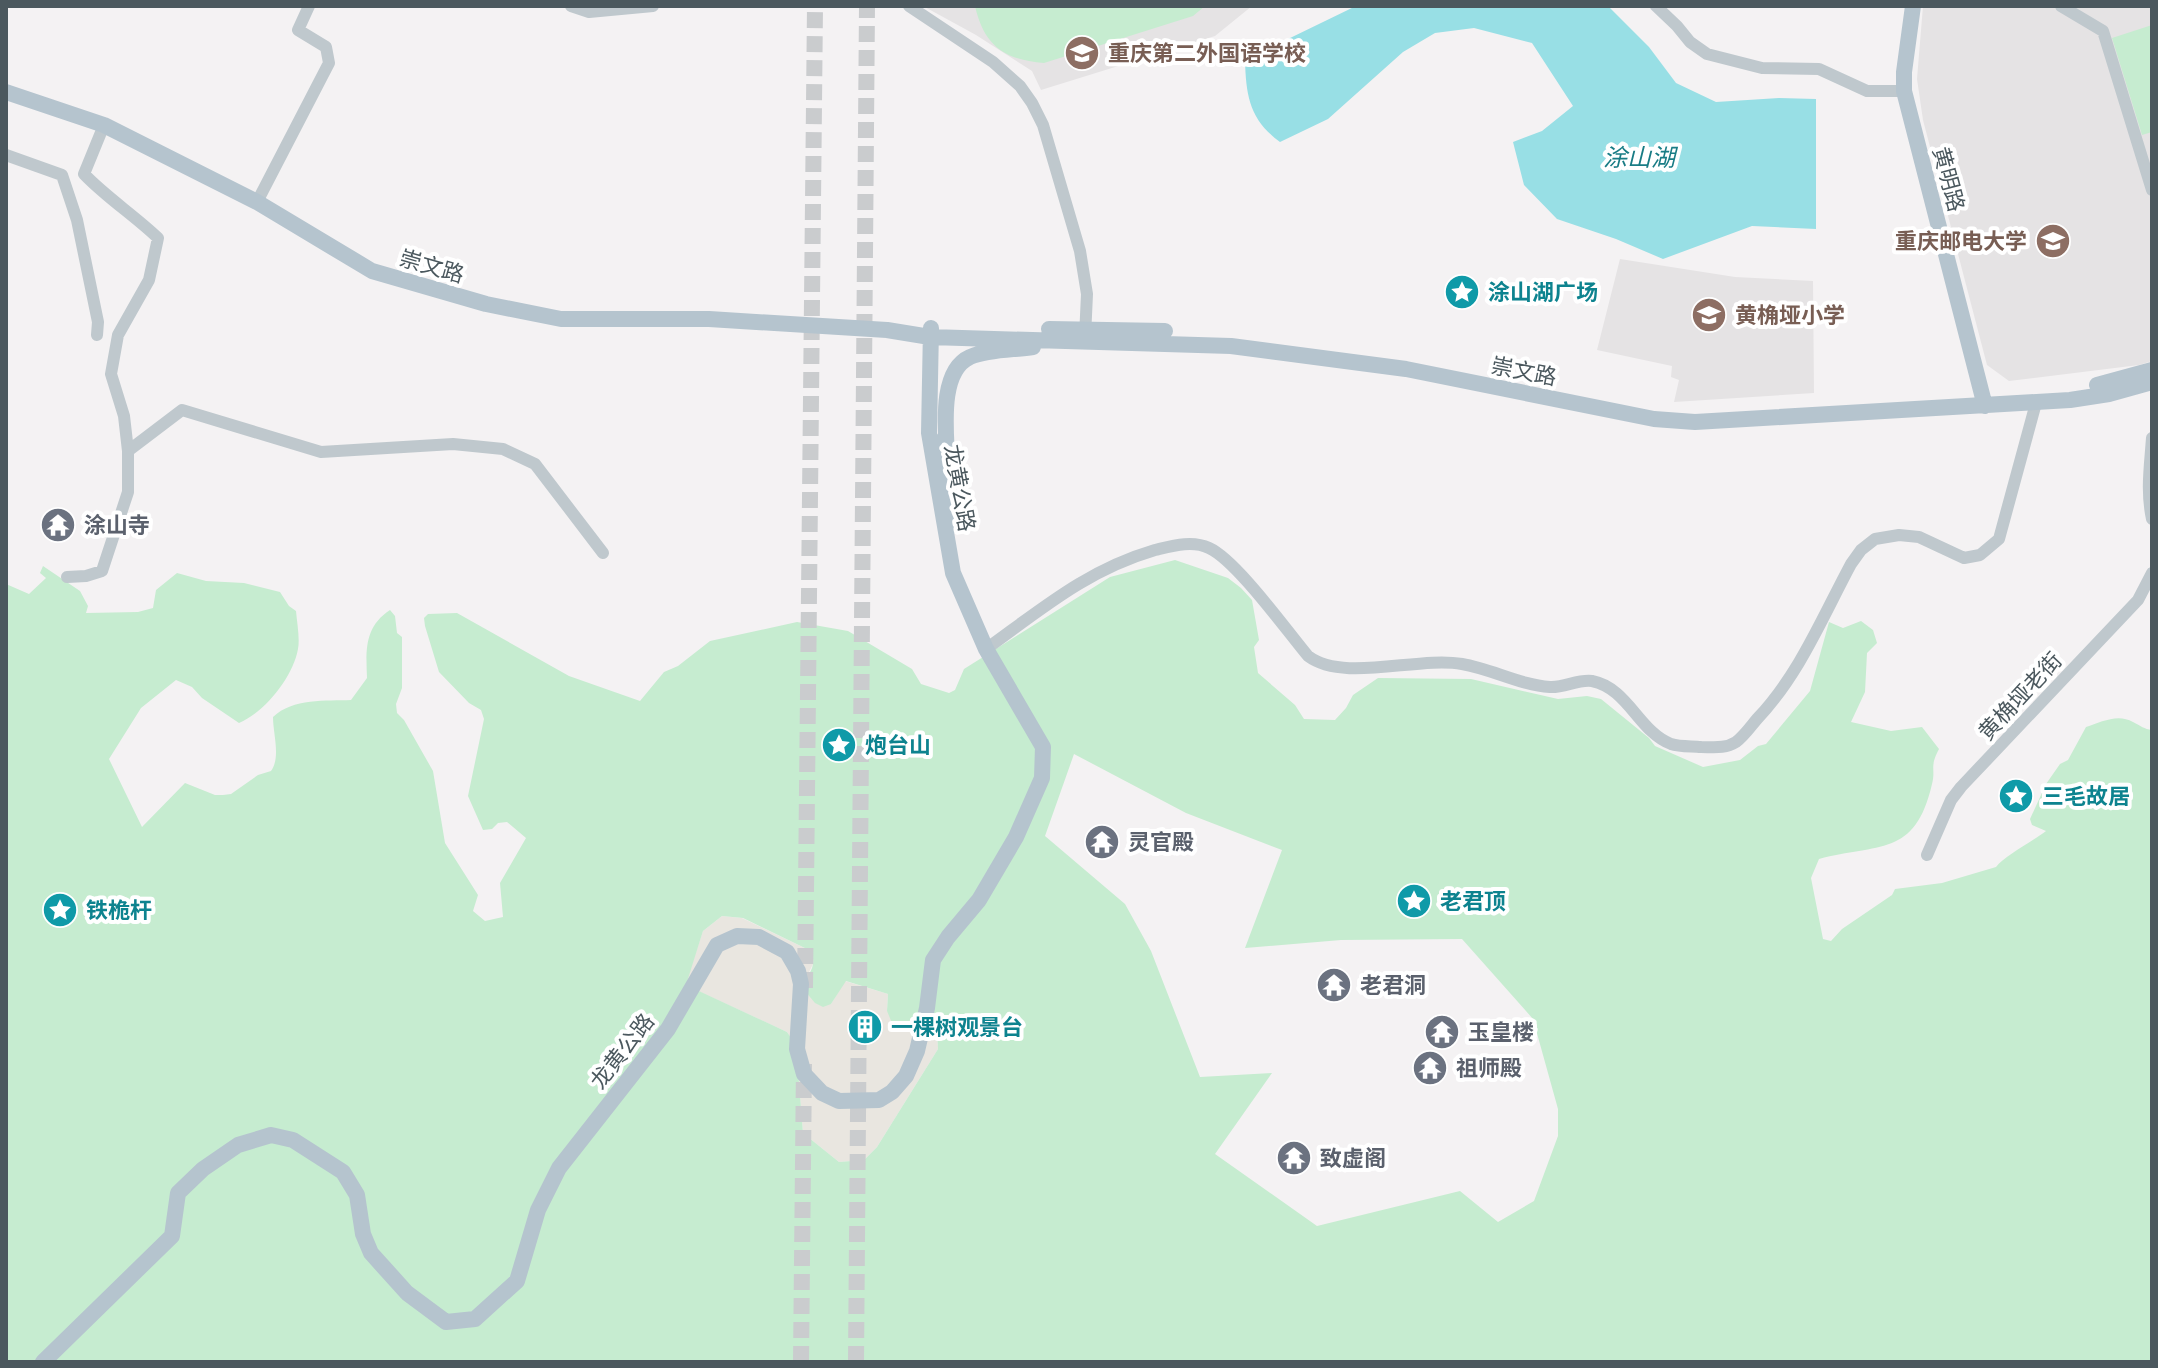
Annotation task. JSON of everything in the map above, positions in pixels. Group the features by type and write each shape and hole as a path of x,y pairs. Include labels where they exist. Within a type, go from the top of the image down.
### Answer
{"main road":[{"name":"黄明路","path":"1913,6 1904,91 1984,401"},
{"name":"崇文路","path":"6,92 104,125 257,202 372,271 486,304 561,319 709,319 934,332 1226,335 1406,358 1674,411 1984,401 2036,403 2091,397 2152,382"},
{"name":"龙黄公路","path":"43,1362 172,1236 178,1193 186,1185 238,1145 271,1135 293,1140 343,1172 357,1195 363,1234 371,1253 407,1293 446,1322 475,1319 517,1281 538,1210 559,1168 668,1029 717,945 737,936 759,937 787,952 798,971 801,984 797,1049 804,1074 822,1093 839,1101 879,1100 892,1092 906,1076 917,1051 927,1008 933,960 979,900 1016,837 1042,778 1043,747 986,649 957,585 934,432 934,332"},
{"path":"943,484 948,396 959,364 980,354 1085,335"},
{"name":"崇文路","path":"1984,401 2088,387 2152,370"}],"street":[{"path":"257,202 329,63 326,47 298,30 309,6"},
{"path":"571,6 589,12 653,6"},
{"path":"909,6 993,62 1020,86 1043,125 1082,262 1087,294 1085,335"},
{"path":"1656,6 1690,42 1707,54 1762,68 1819,69 1867,91 1904,91"},
{"path":"2061,6 2103,31 2152,190"},
{"path":"67,577 102,571 128,492 124,416 111,374 118,335 149,280 158,238 84,174 104,125"},
{"path":"6,155 62,175 77,220 98,322 97,335"},
{"path":"986,649 1093,573 1128,558 1170,546 1199,545 1211,548 1235,568 1308,656 1319,665 1340,670 1408,663 1461,663 1530,684 1553,687 1588,680 1603,684 1622,698 1653,733 1672,744 1720,748 1736,741 1770,706 1795,672 1861,550 1875,539 1899,535 1919,537 1964,558 1980,555 1999,539 2036,403"},
{"path":"128,451 182,410 321,452 453,444 503,449 535,464 603,553"},
{"path":"2152,438 2148,500 2152,519"},
{"name":"黄桷垭老街","path":"1927,855 1951,800 1961,787 2138,600 2152,573"}],"shaded area":[{"name":"重庆第二外国语学校","path":"923,6 1252,6 1215,36 1041,90 1032,71"},
{"name":"重庆邮电大学","path":"1923,6 2152,6 2152,361 2009,381 1987,365 1923,120 1917,79"},
{"name":"黄桷垭小学","path":"1620,259 1735,277 1813,281 1814,393 1674,402 1679,380 1671,377 1672,366 1597,350"},
{"path":"722,916 742,918 811,951 815,960 805,980 831,1004 845,981 888,994 887,1011 906,1026 929,1012 936,1014 938,1049 877,1147 864,1160 839,1162 803,1133 796,1046 787,1032 685,985 703,931"}],"green space":[{"path":"975,6 1205,6 1193,16 1044,63 1018,58 998,48 984,31"},
{"path":"2152,25 2152,132 2142,135 2112,38"},
{"path":"1175,560 1228,578 1252,600 1259,640 1254,647 1258,673 1295,705 1304,719 1335,720 1353,695 1378,678 1471,679 1558,699 1587,696 1601,699 1655,746 1703,767 1740,760 1758,746 1766,744 1810,691 1829,622 1843,628 1861,621 1873,630 1877,643 1867,653 1865,692 1851,722 1891,731 1922,727 1939,749 1925,808 1904,836 1876,848 1819,859 1811,878 1823,939 1831,941 1842,929 1892,895 1895,889 1942,883 1996,867 2046,831 2032,825 2030,819 2046,784 2060,764 2068,760 2086,727 2121,718 2152,730 2152,1362 6,1362 6,584 29,594 46,578 40,573 43,566 80,591 88,606 86,613 138,612 153,608 156,590 177,573 206,581 244,583 280,592 296,611 299,645 295,660 284,682 268,702 249,718 239,723 202,698 192,687 176,680 141,708 109,759 142,827 185,783 215,795 231,794 258,775 271,771 276,752 273,717 290,706 351,700 367,678 367,649 371,632 390,610 395,616 397,633 402,637 402,688 396,704 397,713 433,771 445,843 478,895 473,911 485,921 503,917 500,883 526,838 507,822 483,830 468,796 484,719 481,710 469,703 439,672 425,626 424,618 428,614 457,613 569,676 640,701 664,672 678,666 710,641 797,622 848,631 912,669 921,684 949,693 955,690 964,669 1110,577","holes":["1074,754 1186,813 1282,850 1245,948 1341,940 1462,939 1533,1019 1558,1109 1558,1136 1534,1201 1498,1222 1460,1191 1317,1226 1215,1154 1272,1073 1200,1077 1151,951 1125,904 1045,836","722,916 743,918 811,951 812,970 800,985 815,1003 823,1007 831,1004 846,981 888,994 887,1011 892,1023 906,1026 929,1013 936,1014 938,1049 877,1147 864,1160 839,1162 803,1133 796,1045 787,1032 686,985 703,931"]}],"water":[{"name":"涂山湖","path":"1356,6 1608,6 1649,47 1676,83 1716,102 1816,99 1816,229 1752,226 1663,259 1557,219 1524,185 1513,142 1542,131 1573,106 1532,43 1474,28 1435,33 1403,52 1328,119 1280,142 1262,125 1252,107 1245,60"}],"tunnel":[{"path":"805,988 815,6"},
{"path":"856,1362 867,6"},
{"path":"801,1362 804,1064"}],"place":[{"name":"重庆第二外国语学校","path":"1082,53"},
{"name":"重庆邮电大学","path":"2053,241"},
{"name":"涂山湖广场","path":"1462,292"},
{"name":"黄桷垭小学","path":"1709,315"},
{"name":"涂山寺","path":"58,525"},
{"name":"炮台山","path":"839,745"},
{"name":"三毛故居","path":"2016,796"},
{"name":"灵官殿","path":"1102,842"},
{"name":"老君顶","path":"1414,901"},
{"name":"铁桅杆","path":"60,910"},
{"name":"老君洞","path":"1334,985"},
{"name":"一棵树观景台","path":"865,1027"},
{"name":"玉皇楼","path":"1442,1032"},
{"name":"祖师殿","path":"1430,1068"},
{"name":"致虚阁","path":"1294,1158"}]}
